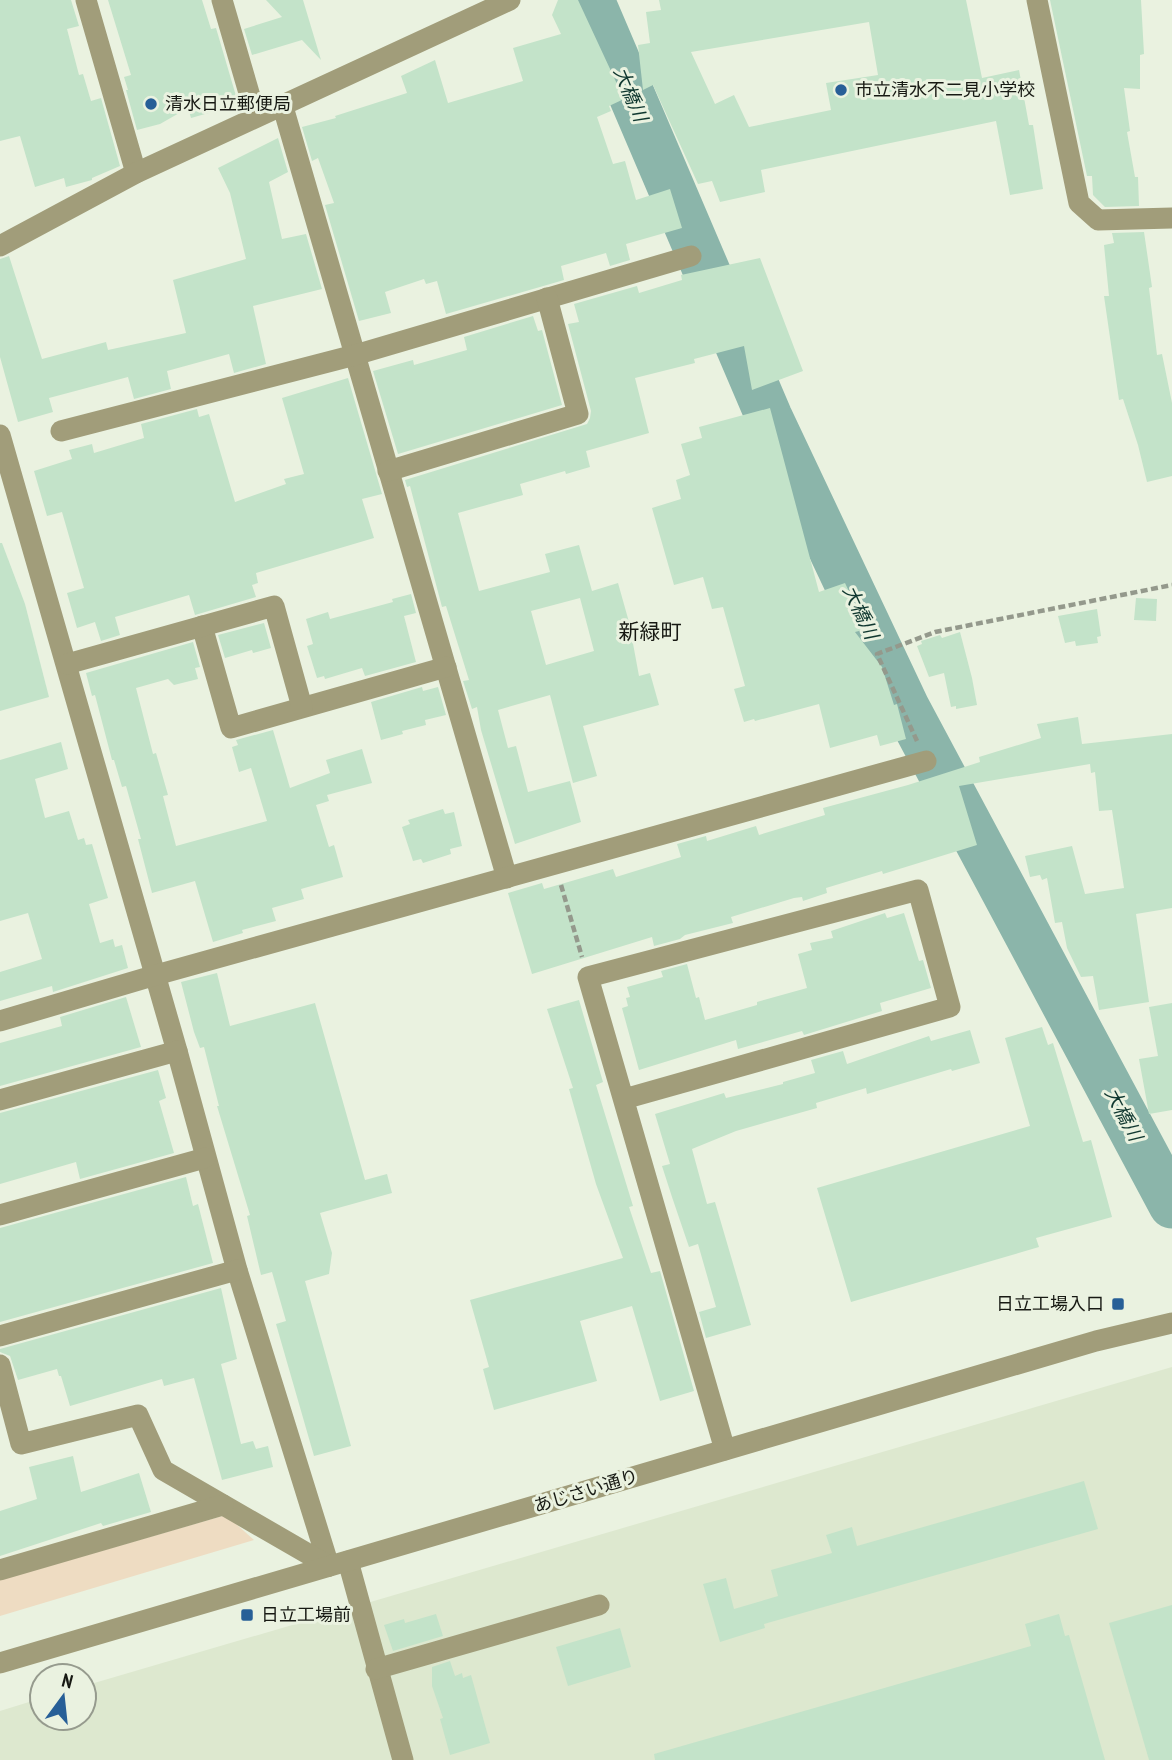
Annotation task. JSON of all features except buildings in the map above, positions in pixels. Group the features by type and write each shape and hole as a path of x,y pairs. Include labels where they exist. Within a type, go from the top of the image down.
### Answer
{"street":[{"path":"86,0 136,173"},
{"path":"222,0 256,117"},
{"path":"0,246 136,173 510,0"},
{"path":"1037,0 1079,203 1098,220 1172,218"},
{"path":"283,107 506,878"},
{"path":"61,431 355,355 691,256"},
{"path":"388,471 579,414 547,298"},
{"path":"0,435 156,975 237,1270 376,1669 403,1760"},
{"path":"66,664 274,606 302,707"},
{"path":"202,626 230,728 446,667"},
{"path":"0,1021 156,975 926,761"},
{"path":"624,1099 950,1007 918,890 588,977 725,1450"},
{"path":"0,1100 177,1051"},
{"path":"0,1215 205,1158"},
{"path":"0,1336 237,1270"},
{"name":"あじさい通り","path":"0,1662 1096,1341 1172,1323"},
{"path":"0,1365 21,1444 138,1415 163,1470 223,1505 338,1564"},
{"path":"0,1570 223,1505"},
{"path":"376,1669 599,1605"}],"path":[{"path":"926,761 877,654 934,632 1172,585"},
{"path":"555,864 588,977"}],"shaded area":[{"path":"1172,1367 1172,1760 0,1760 0,1711 28,1702 28,1732 98,1732 98,1682"},
{"path":"226,1515 254,1540 0,1616 0,1580"}],"waterway":[{"name":"大橋川","path":"591,0 769,417 906,707 1172,1205"}],"place":[{"name":"市立清水不二見小学校","path":"841,90"},
{"name":"清水日立郵便局","path":"151,104"},
{"name":"日立工場入口","path":"1118,1304"},
{"name":"日立工場前","path":"247,1615"}],"district":[{"name":"新緑町","path":"650,632"}]}
